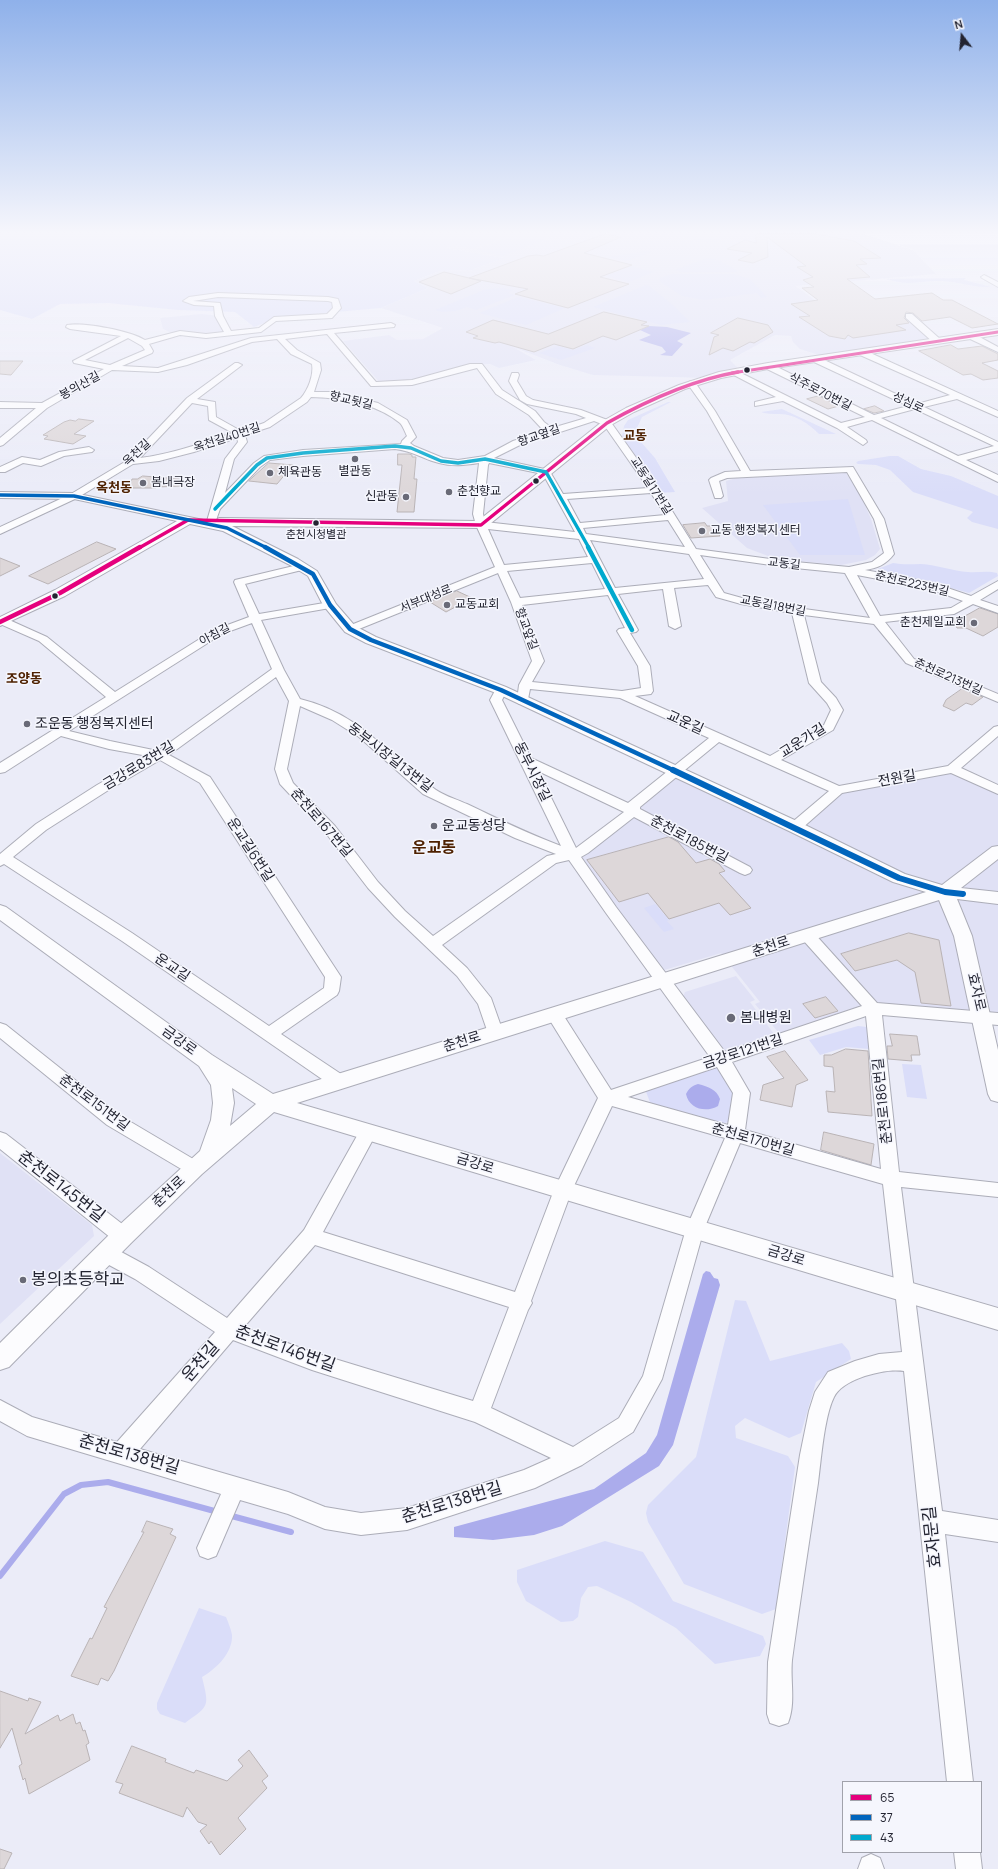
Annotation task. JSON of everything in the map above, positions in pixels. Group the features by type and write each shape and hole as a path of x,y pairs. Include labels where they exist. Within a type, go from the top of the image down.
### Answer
{"street":[{"path":"222,321 229,334"},
{"path":"70,326 108,330 144,343 180,333 206,336 260,330 271,321"},
{"path":"914,321 937,341"},
{"path":"125,336 77,361 111,368 158,370 184,364 235,344 251,340 390,325"},
{"path":"329,332 374,384 414,384 473,366 479,366 499,392 532,413 541,424 552,432"},
{"path":"2,621 60,593 188,520 212,522 481,525 607,422 691,383 768,366 817,360 998,332"},
{"path":"103,340 125,336"},
{"path":"971,336 998,350"},
{"path":"279,337 294,352 316,363 317,370 309,394"},
{"name":"봉의산길","path":"0,405 44,406 111,368 149,351 144,343"},
{"path":"863,353 998,414"},
{"name":"성심로","path":"817,360 998,446"},
{"name":"옥천길","path":"0,531 74,496 130,462 190,400 238,365"},
{"name":"삭주로70번길","path":"768,366 998,480"},
{"path":"734,373 840,426 863,442"},
{"path":"515,375 514,381 523,398 530,402 578,412 607,422"},
{"path":"691,383 710,411 747,474"},
{"name":"옥천길40번길","path":"130,462 156,459 267,425 304,400 309,394"},
{"name":"향교뒷길","path":"309,394 332,395 375,405 404,422 412,437 405,443 411,448"},
{"path":"840,426 873,419 957,396"},
{"path":"758,404 785,398"},
{"path":"190,400 212,404 212,418 240,434 243,442 230,459 212,522"},
{"path":"2,440 44,406"},
{"name":"향교옆길","path":"485,459 511,446 594,418"},
{"name":"교동길17번길","path":"607,422 654,490 692,552"},
{"path":"215,509 257,465 268,458 322,451 395,446 411,448 441,461 458,463 485,459 546,472 611,592 644,666 647,691 622,695"},
{"path":"958,459 998,446"},
{"path":"1,470 22,460 41,463 62,454 89,450"},
{"name":"향교앞길","path":"485,459 483,464 478,514 481,525 516,602 538,661 525,685 523,701"},
{"name":"교동길","path":"481,525 579,531 692,552 784,564 849,570 874,565 883,560 889,554 879,519 850,469 725,475 714,480 718,496"},
{"path":"560,497 654,490"},
{"path":"0,495 74,496 227,528 313,574 330,605 350,629 371,640 501,690 795,827 898,878 946,892 998,898"},
{"path":"579,531 671,517"},
{"name":"교동길18번길","path":"692,552 720,594 741,601 797,611 869,621 877,620"},
{"path":"501,568 594,560"},
{"path":"295,701 278,670 239,582 302,567"},
{"name":"서부대성로","path":"350,629 501,568"},
{"name":"춘천로223번길","path":"849,570 933,586 998,610"},
{"name":"춘천로213번길","path":"849,570 877,620 910,660 998,698"},
{"name":"향교앞길","path":"516,602 712,581"},
{"path":"974,600 998,584"},
{"path":"668,586 675,626"},
{"name":"춘천로223번길","path":"877,620 954,611 974,600"},
{"name":"아침길","path":"0,768 218,632 255,618 330,605"},
{"name":"교운가길","path":"772,760 829,728 837,710 832,700 815,682 797,611"},
{"path":"2,621 43,639 114,697"},
{"name":"금강로83번길","path":"2,860 41,827 102,788 160,755 278,670"},
{"name":"교운길","path":"525,685 622,695 838,790"},
{"name":"동부시장길","path":"501,690 496,700 573,855 721,1059 742,1093 735,1135"},
{"name":"동부시장길13번길","path":"295,701 307,704 336,717 363,734 428,791 520,835 573,855"},
{"name":"춘천로167번길","path":"295,701 281,769 287,784 330,830 373,885 400,914 462,972 485,1002 495,1032"},
{"name":"전원길","path":"838,790 952,769 998,730"},
{"name":"운교길6번길","path":"59,732 109,745 160,755 205,780 333,977 331,991 270,1033"},
{"path":"676,771 718,737"},
{"name":"춘천로185번길","path":"525,760 633,811 744,870"},
{"path":"952,769 998,790"},
{"name":"춘천로185번길","path":"633,811 633,806 676,771"},
{"path":"795,827 838,790"},
{"path":"433,944 552,859 573,855 583,850 633,811"},
{"name":"춘천로","path":"0,1359 105,1253 201,1162 271,1102 338,1080 664,981 946,892 996,857"},
{"name":"운교길","path":"2,860 127,937 338,1080"},
{"name":"효자로","path":"946,892 963,936 990,1019 998,1094"},
{"name":"금강로","path":"0,911 205,1060 271,1102 998,1320"},
{"path":"808,936 873,1008"},
{"name":"금강로121번길","path":"606,1098 873,1008 990,1019"},
{"name":"춘천로186번길","path":"873,1008 883,1111 904,1291"},
{"path":"479,1413 522,1303 563,1190 606,1098 554,1014"},
{"name":"춘천로151번길","path":"0,1029 113,1120 201,1162"},
{"path":"201,1162 221,1121 224,1097 220,1084 205,1060"},
{"name":"춘천로170번길","path":"606,1098 892,1179 998,1190"},
{"name":"운천길","path":"122,1453 311,1236 368,1132"},
{"name":"춘천로138번길","path":"0,1410 27,1426 288,1503 325,1518 360,1524 407,1519 527,1480 574,1458 626,1425 652,1379 695,1229 735,1135"},
{"name":"춘천로145번길","path":"0,1139 123,1236"},
{"path":"311,1236 522,1303"},
{"name":"춘천로146번길","path":"105,1253 142,1273 229,1330 312,1361 479,1413 574,1458"},
{"name":"효자문길","path":"904,1291 932,1521 960,1781"},
{"path":"778,1714 780,1662 811,1455 819,1411 825,1392 835,1379 855,1370 879,1364 901,1361 913,1363"},
{"path":"208,1548 235,1487"},
{"path":"932,1521 998,1531"},
{"path":"967,1853 969,1869"}],"shaded area":[{"path":"161,321 223,321 229,334 206,336 171,333 163,329"},
{"path":"247,321 269,321 254,327"},
{"path":"422,321 909,321 932,341 825,357 800,349 793,342 791,336 775,335 730,360 741,371 709,378 593,375 560,365 513,347 536,360 499,368 490,364 471,365 408,383 381,384 343,341 389,335 397,340 423,339 443,328"},
{"path":"511,321 535,321 526,325"},
{"path":"647,321 690,322 661,325"},
{"path":"587,345 595,348 561,360 539,353 558,346 573,350"},
{"path":"671,402 642,417 637,428 641,442 655,458 675,492 658,493 622,437 624,426 628,420"},
{"path":"782,409 836,434 819,434 806,423 786,414 768,414 761,412"},
{"path":"898,456 921,469 951,476 998,496 998,529 972,522 967,518 973,512 971,511 913,492 890,470 876,465 856,463 858,461"},
{"path":"846,473 860,494 871,519 880,549 875,555 866,560 841,565 776,559 747,548 702,508 728,501 726,481 736,478"},
{"path":"848,499 865,555 800,555 763,505"},
{"path":"893,563 921,564 968,572 993,572 997,573 998,576 969,593 937,584 882,574 878,571 878,569"},
{"path":"953,771 998,792 998,1016 877,1006 782,1037 755,1004 760,1002 721,953 661,971 579,855 676,776 797,831 841,792"},
{"path":"655,904 669,920 667,921 674,929 664,932 644,908"},
{"name":"봄내병원","path":"736,976 755,1000 750,1002 777,1038 725,1055 683,997 685,992"},
{"path":"858,1026 867,1027 869,1049 846,1047 820,1055 809,1040"},
{"path":"902,1064 921,1065 927,1099 907,1097"},
{"path":"721,1065 737,1091 731,1116 728,1122 721,1124 651,1105 645,1089"},
{"name":"봉의초등학교","path":"0,1153 92,1225 94,1236 0,1324"},
{"path":"735,1300 746,1301 770,1361 842,1343 849,1351 851,1359 816,1382 801,1433 789,1438 745,1418 735,1426 736,1438 788,1456 795,1467 776,1609 762,1614 684,1584 648,1522 646,1513 648,1505 696,1457"},
{"path":"605,1541 643,1552 673,1601 763,1636 766,1644 760,1656 715,1664 676,1628 631,1602 597,1586 588,1587 581,1598 578,1617 573,1621 561,1622 526,1601 517,1582 517,1570"},
{"path":"199,1608 226,1617 232,1633 232,1642 223,1660 213,1670 202,1677 206,1694 206,1704 199,1712 185,1723 160,1714 157,1709 157,1703"}],"water":[{"path":"649,326 667,327 691,333 677,341 683,344 672,356 660,355 666,352 662,347 639,340 651,335 640,330"},
{"path":"698,1084 709,1087 716,1093 720,1099 718,1106 703,1109 694,1106 691,1103 686,1094 688,1090"},
{"path":"706,1271 710,1272 714,1278 718,1279 720,1285 673,1445 659,1466 562,1526 534,1535 493,1540 454,1537 454,1527 594,1489 646,1453 657,1435 703,1274"}],"building":[{"path":"490,321 498,321 548,334 581,321 644,321 647,322 641,325 649,326 616,340 603,336 573,349 554,344 534,352 499,342 495,343 473,338 478,336 466,332"},
{"path":"732,321 752,321 768,325 773,332 754,343 750,342 733,351 723,348 709,355 714,337 719,335 711,333"},
{"path":"806,321 907,321 909,323 896,325 906,330 853,338 848,335 845,339 829,336"},
{"path":"958,321 993,321 998,324 972,328"},
{"path":"951,345 958,349 982,346 998,354 998,360 982,363 998,371 998,378 983,380 971,374 963,375 919,351"},
{"path":"0,361 23,361 11,375 0,374"},
{"path":"819,396 839,406 828,409 807,399"},
{"path":"875,406 884,411 874,413 864,409"},
{"path":"79,419 94,421 74,434 86,436 73,444 44,439 48,436 43,435 64,422"},
{"path":"398,454 409,454 412,455 412,457 416,457 414,479 417,479 414,512 397,512 402,465 398,465"},
{"name":"체육관동","path":"269,463 293,465 277,484 249,481"},
{"name":"봄내극장","path":"143,476 180,479 180,486 129,488 132,479 137,479"},
{"name":"교동 행정복지센터","path":"705,523 707,526 713,526 720,536 691,538 683,525"},
{"path":"97,542 116,549 48,584 29,576"},
{"path":"0,558 20,566 0,576"},
{"name":"교동교회","path":"457,591 472,598 446,612 430,602"},
{"name":"춘천제일교회","path":"980,608 998,614 998,627 983,636 966,628 957,628 952,618 961,618"},
{"path":"962,689 983,697 972,705 966,703 954,711 943,706 946,700"},
{"path":"669,837 678,842 696,863 710,859 719,864 725,871 719,873 751,908 730,915 719,903 669,919 648,893 619,902 587,860"},
{"path":"909,933 939,940 951,1006 921,1003 915,972 897,960 855,971 841,954"},
{"path":"826,997 838,1011 815,1018 803,1004"},
{"path":"890,1034 917,1036 920,1055 911,1055 912,1061 888,1059 887,1046 892,1046"},
{"path":"846,1049 868,1051 872,1116 828,1112 826,1091 835,1092 833,1067 824,1066 824,1055 831,1055"},
{"path":"785,1051 808,1080 796,1085 792,1107 760,1100 763,1085 784,1078 767,1057"},
{"path":"824,1132 874,1144 871,1165 821,1150"},
{"path":"147,1521 173,1529 170,1534 176,1537 114,1671 108,1681 101,1678 98,1685 71,1676 90,1638 92,1639 107,1608 104,1607 144,1532 142,1532"},
{"path":"0,1691 28,1701 29,1698 41,1702 25,1734 58,1715 60,1721 73,1714 76,1724 80,1722 83,1731 85,1730 89,1743 86,1745 90,1760 29,1794 25,1778 23,1780 19,1766 22,1764 12,1728 0,1748"},
{"path":"132,1746 166,1759 165,1762 194,1773 196,1770 227,1781 243,1766 238,1760 249,1750 268,1776 262,1781 267,1788 238,1818 246,1829 220,1855 211,1841 209,1844 200,1831 207,1825 198,1822 187,1807 183,1817 119,1793 123,1784 116,1782"},
{"path":"0,1849 12,1853 4,1869 0,1869"}],"waterway":[{"path":"0,1576 64,1494 81,1485 108,1482 218,1512"},
{"path":"228,1515 291,1532"}],"transit line":[{"name":"65","path":"0,622 60,593 188,520 481,525 607,423 630,410 682,387 719,375 768,366 998,332"},
{"name":"43","path":"215,509 257,465 267,458 303,453 395,446 411,448 441,461 458,463 485,459 546,472 577,526 632,630"},
{"name":"37","path":"0,495 74,496 227,528 294,562 313,574 330,605 350,629 371,640 501,690 795,827 899,878 945,892 963,894"}],"place":[{"name":"별관동","path":"355,459"},
{"name":"체육관동","path":"270,473"},
{"name":"봄내극장","path":"143,483"},
{"name":"춘천향교","path":"449,492"},
{"name":"신관동","path":"406,497"},
{"name":"춘천시청별관","path":"316,523"},
{"name":"교동 행정복지센터","path":"702,531"},
{"name":"교동교회","path":"447,605"},
{"name":"춘천제일교회","path":"974,623"},
{"name":"조운동 행정복지센터","path":"27,724"},
{"name":"운교동성당","path":"434,826"},
{"name":"봄내병원","path":"731,1018"},
{"name":"봉의초등학교","path":"23,1280"}],"district":[{"name":"교동","path":"635,436"},
{"name":"옥천동","path":"114,488"},
{"name":"조양동","path":"24,679"},
{"name":"운교동","path":"434,849"}]}
